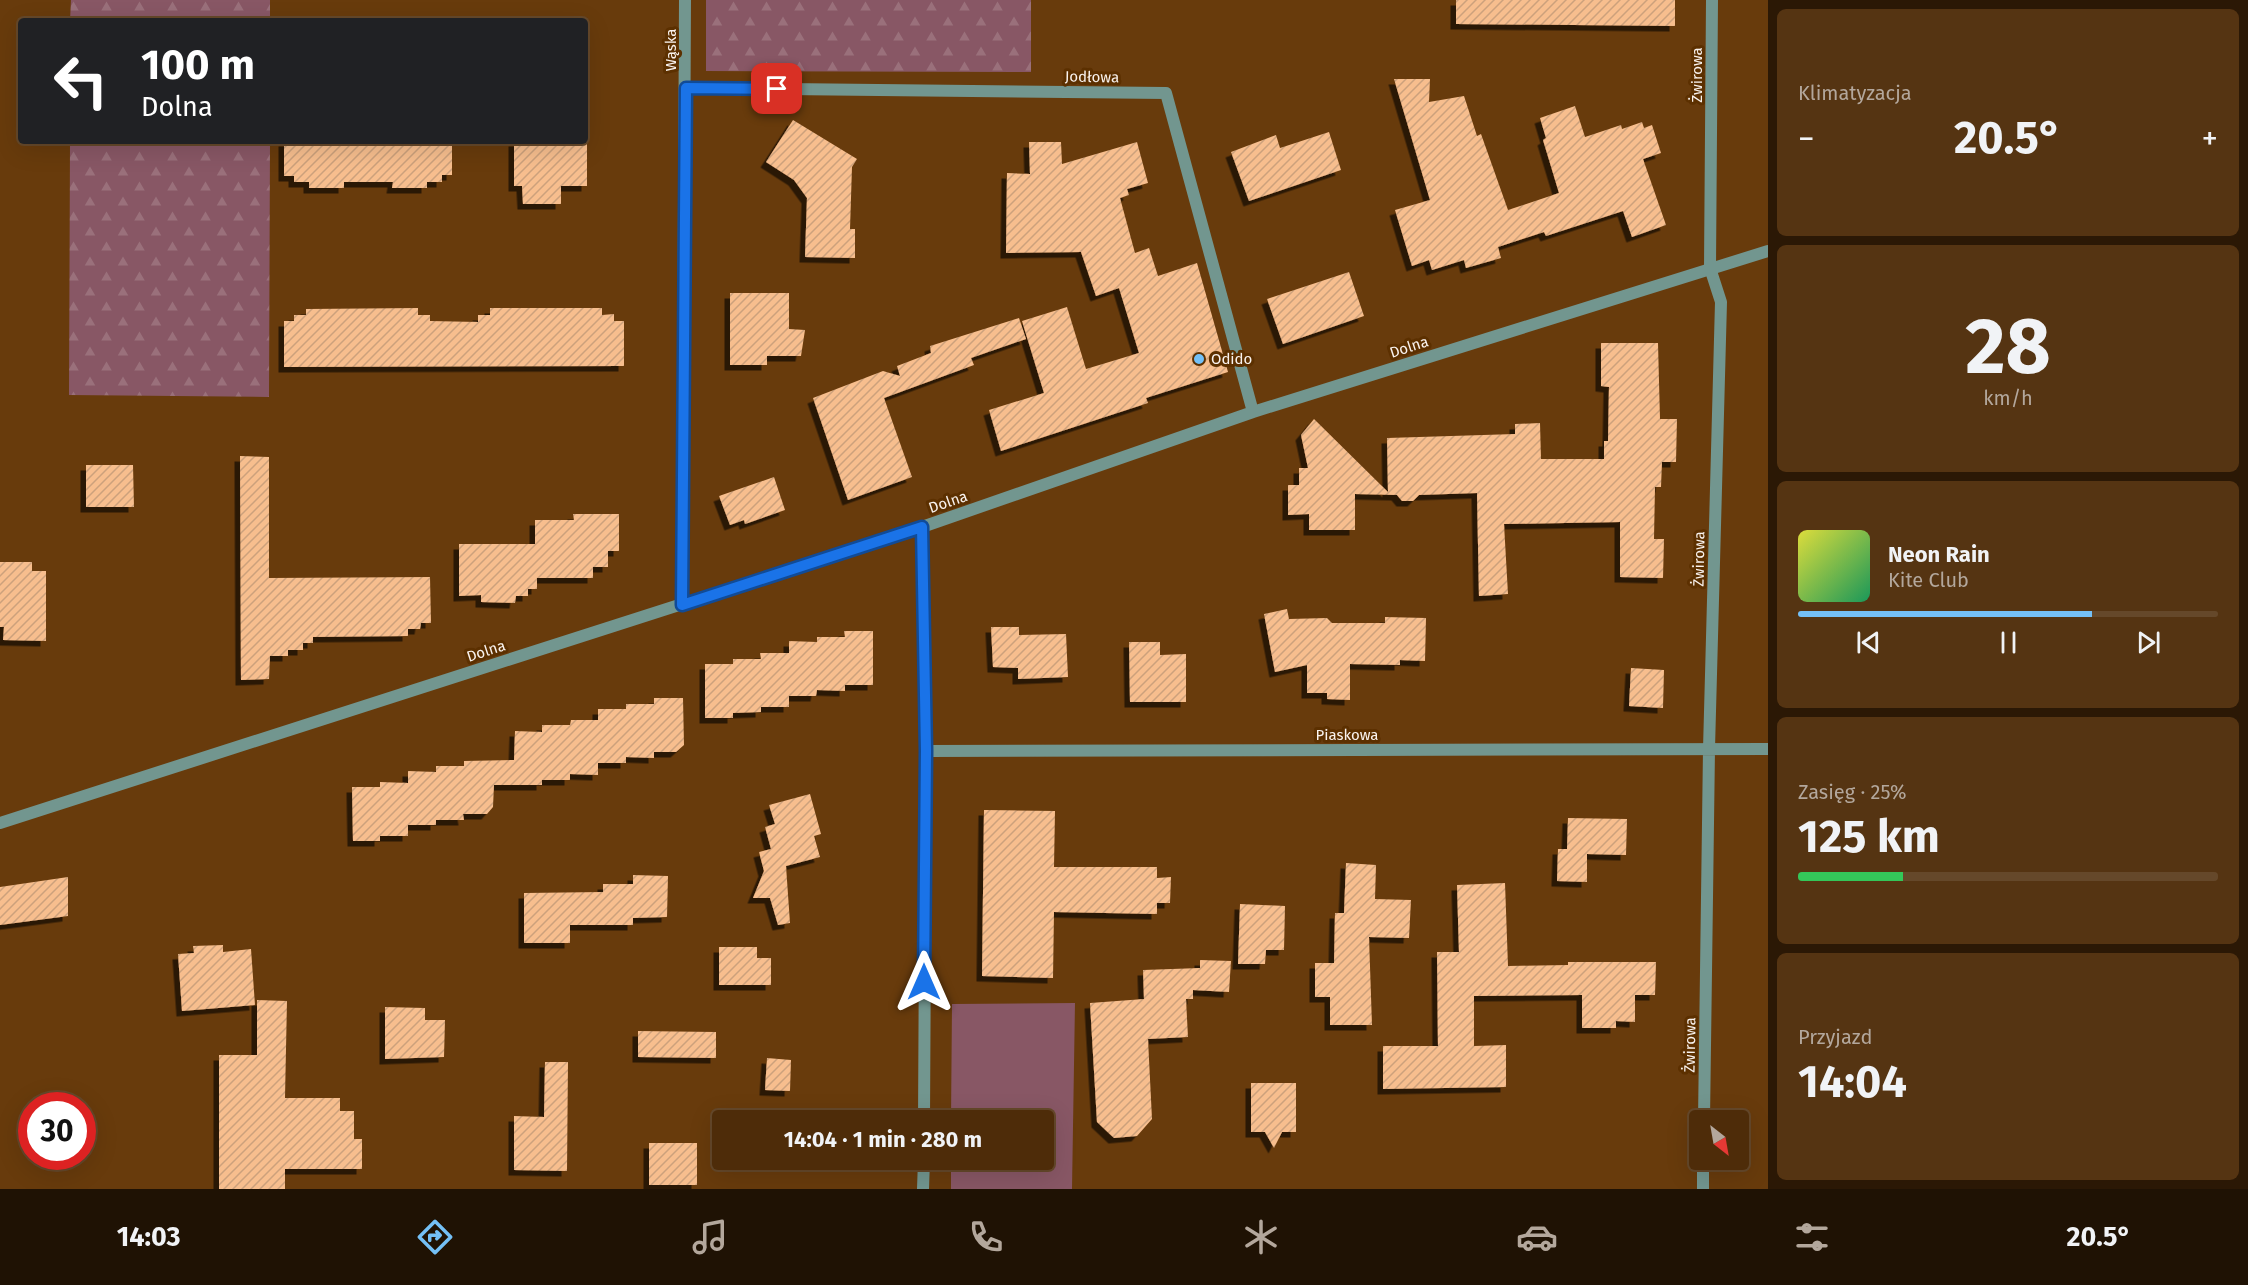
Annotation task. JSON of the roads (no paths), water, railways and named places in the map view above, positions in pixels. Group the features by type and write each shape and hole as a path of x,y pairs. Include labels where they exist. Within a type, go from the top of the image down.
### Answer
{"street":[{"name":"Wąska","path":"682,605 685,0"},
{"name":"Żwirowa","path":"1704,1110 1709,749 1721,302 1710,268 1712,0"},
{"name":"Jodłowa","path":"686,88 1166,93 1253,412"},
{"name":"Dolna","path":"0,823 922,527 1253,412 1768,251"},
{"path":"922,527 926,751 924,1110"},
{"name":"Piaskowa","path":"926,751 1768,749"},
{"path":"924,1170 924,1189"},
{"path":"1703,1170 1703,1189"}],"place":[{"name":"Odido","path":"1199,359"}]}
